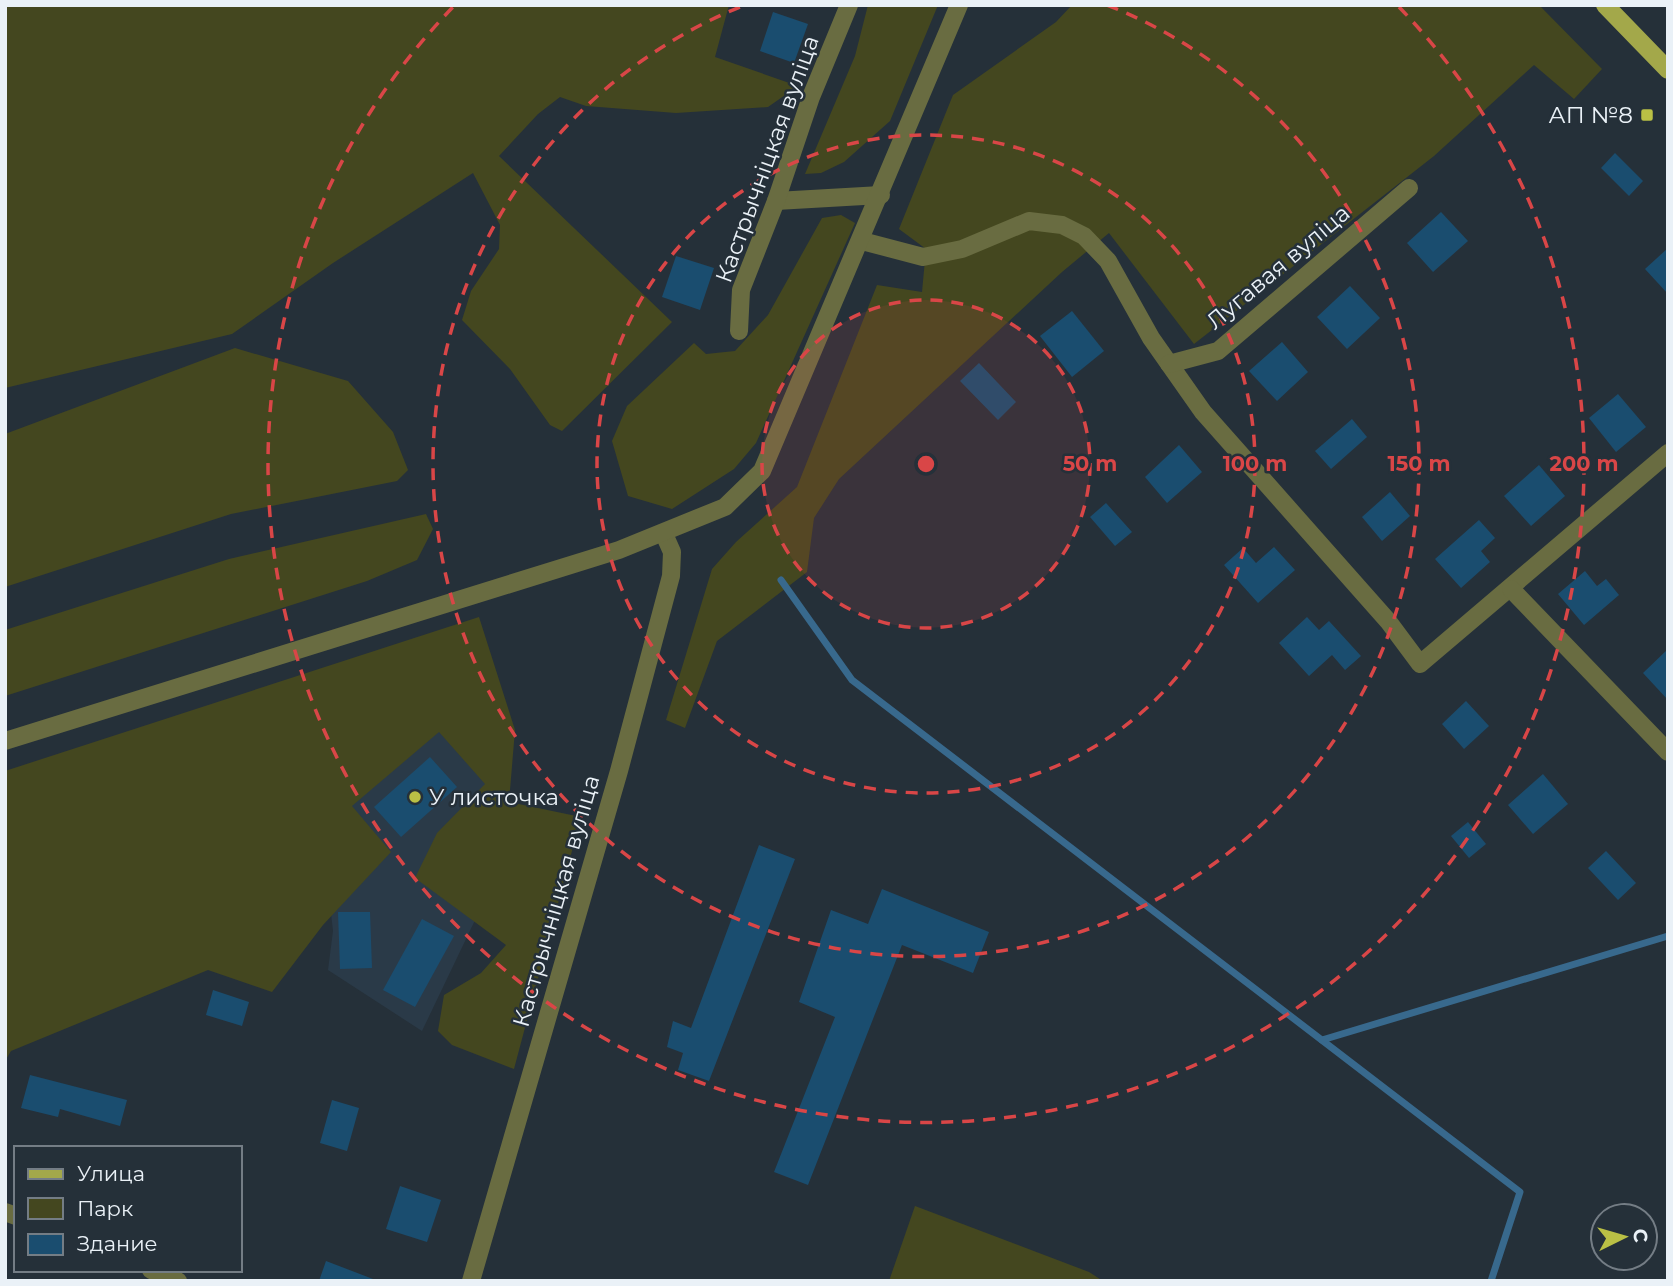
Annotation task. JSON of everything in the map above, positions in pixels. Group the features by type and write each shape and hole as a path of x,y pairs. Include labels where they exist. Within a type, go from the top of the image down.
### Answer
{"main road":[{"path":"1605,5 1668,70"}],"street":[{"name":"Кастрычніцкая вуліца","path":"739,331 741,290 776,201 811,97 849,5"},
{"path":"5,741 568,568 664,534 725,507 762,471 960,5"},
{"name":"Лугавая вуліца","path":"1169,364 1218,351 1409,188"},
{"path":"776,201 881,195"},
{"path":"862,241 923,257 962,249 1029,221 1062,225 1083,236 1108,261 1169,364 1203,412 1388,621 1420,664 1668,453"},
{"name":"Кастрычніцкая вуліца","path":"471,1281 619,771 671,576 672,552 664,534"},
{"path":"1511,589 1668,752"},
{"path":"156,1272 178,1281"}],"shaded area":[{"path":"442,709 509,802 510,847 422,1031 328,970 333,931 329,896 286,835"}],"green space":[{"path":"5,5 729,5 715,57 798,86 768,107 676,113 586,106 560,97 538,114 499,156 672,322 562,431 550,425 510,369 462,320 471,291 499,249 500,225 473,173 333,263 232,334 5,388"},
{"path":"868,5 938,5 890,121 844,162 821,173 805,174 855,56"},
{"path":"1072,5 1539,5 1602,69 1574,99 1534,65 1434,156 1194,344 1109,233 1062,272 839,479 814,518 807,572 717,641 685,728 666,720 712,569 736,542 797,487 877,285 922,292 926,249 899,229 953,95 1056,22"},
{"path":"841,215 855,223 756,443 734,469 672,509 628,496 612,441 627,406 694,343 706,354 735,351 768,315 822,218"},
{"path":"235,348 348,381 393,432 408,470 397,481 231,514 5,587 5,434"},
{"path":"426,514 433,529 417,560 367,581 5,696 5,630 229,559"},
{"path":"479,617 515,730 509,802 581,817 514,1069 452,1045 438,1031 444,995 481,973 506,945 415,878 437,833 485,784 439,732 352,806 391,852 323,925 272,992 208,970 11,1051 5,1061 5,771"},
{"path":"915,1206 1089,1272 1103,1281 889,1281"}],"building":[{"path":"773,12 808,24 794,63 760,51"},
{"path":"1615,153 1643,181 1629,196 1601,168"},
{"path":"1441,212 1468,241 1433,272 1407,243"},
{"path":"1668,248 1668,294 1645,269"},
{"path":"676,256 714,268 700,310 662,297"},
{"path":"1350,286 1380,318 1347,349 1317,317"},
{"path":"1072,311 1104,351 1072,377 1040,336"},
{"path":"1282,342 1308,372 1277,401 1249,371"},
{"path":"979,363 1016,402 998,420 960,381"},
{"path":"1618,394 1646,427 1616,452 1589,418"},
{"path":"1352,419 1367,437 1331,469 1315,451"},
{"path":"1179,445 1202,472 1167,503 1145,477"},
{"path":"1539,465 1565,496 1531,526 1504,496"},
{"path":"1390,492 1410,516 1382,541 1362,517"},
{"path":"1106,503 1132,532 1115,546 1090,517"},
{"path":"1479,520 1495,538 1481,551 1490,562 1461,588 1435,559"},
{"path":"1274,547 1295,570 1258,603 1224,565 1243,548 1256,563"},
{"path":"1585,571 1597,586 1606,579 1619,595 1584,625 1558,594"},
{"path":"1307,617 1319,630 1329,621 1361,656 1345,670 1332,655 1309,676 1279,643"},
{"path":"1668,649 1668,700 1643,673"},
{"path":"1466,701 1489,726 1464,749 1442,724"},
{"name":"У листочка","path":"430,757 457,787 401,837 374,807"},
{"path":"1543,774 1568,804 1533,834 1508,805"},
{"path":"1468,822 1486,844 1469,858 1451,836"},
{"path":"759,845 795,859 709,1081 678,1070 683,1053 667,1047 673,1021 691,1028"},
{"path":"1606,851 1636,883 1618,900 1588,868"},
{"path":"882,889 989,932 973,973 902,945 808,1185 774,1172 835,1017 799,1002 831,910 868,924"},
{"path":"338,912 370,912 372,968 340,969"},
{"path":"422,919 454,936 415,1007 383,990"},
{"path":"213,990 249,1002 242,1026 206,1015"},
{"path":"30,1075 127,1100 120,1126 60,1109 58,1117 21,1108"},
{"path":"332,1100 359,1108 347,1151 320,1143"},
{"path":"400,1186 441,1200 427,1242 386,1229"},
{"path":"326,1261 373,1279 373,1281 319,1281"}],"waterway":[{"path":"781,580 852,680 1520,1192 1491,1281"},
{"path":"1322,1040 1668,936"}],"place":[{"name":"АП №8","path":"1647,115"},
{"name":"У листочка","path":"415,797"}]}
